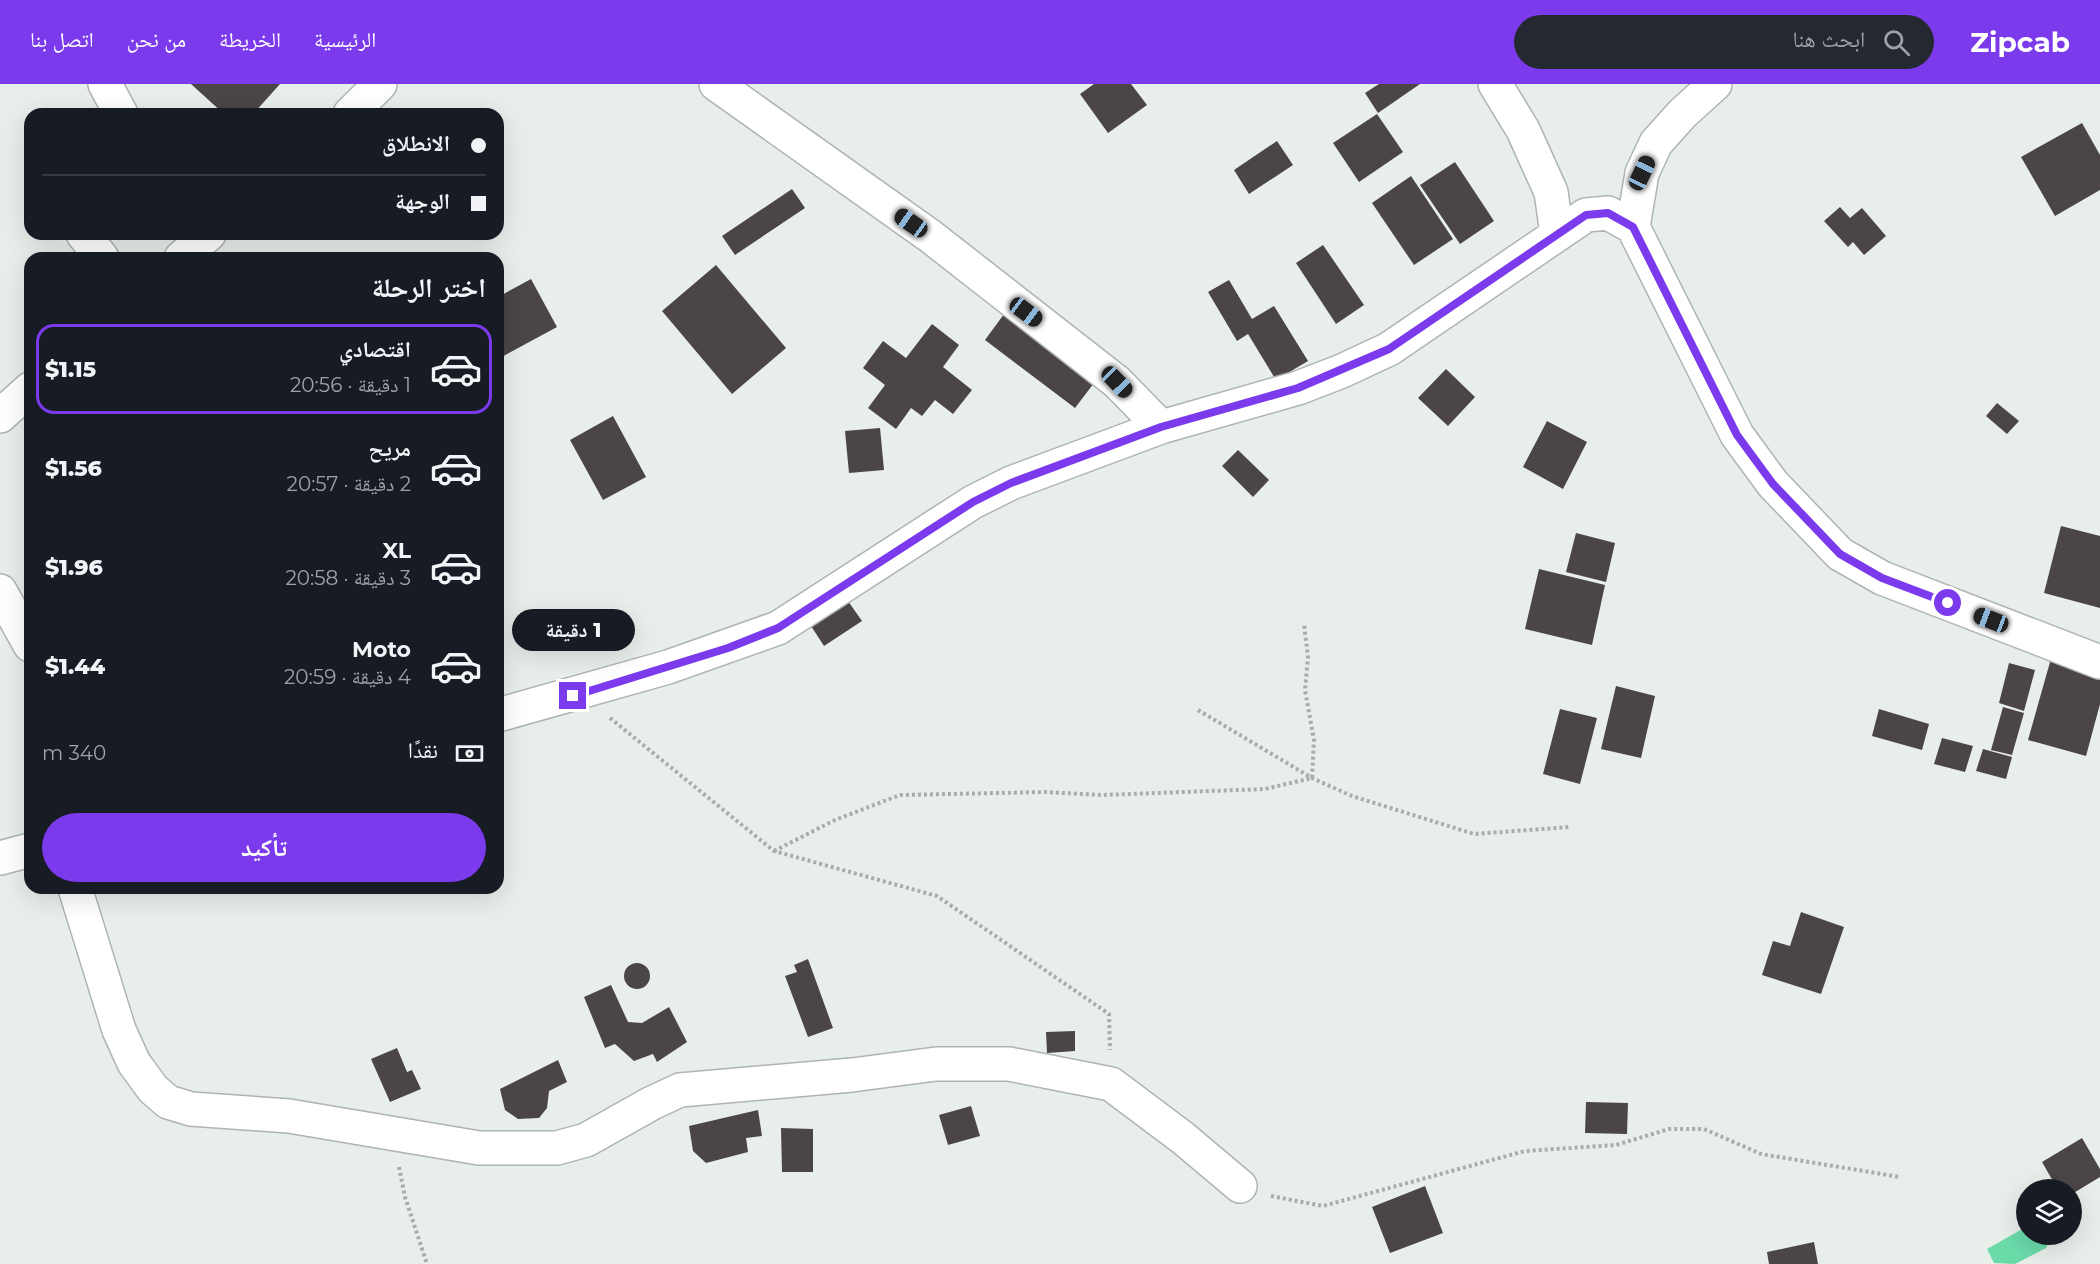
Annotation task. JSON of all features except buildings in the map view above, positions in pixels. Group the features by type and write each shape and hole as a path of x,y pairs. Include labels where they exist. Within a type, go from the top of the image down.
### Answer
{"street":[{"path":"105,84 118,108"},
{"path":"356,108 380,84"},
{"path":"1495,84 1523,130 1551,192 1557,234"},
{"path":"1633,227 1642,173 1656,143 1682,114 1715,84"},
{"path":"725,86 930,236 1117,382 1161,427"},
{"path":"504,713 573,696 728,648 778,628 973,502 1011,483 1161,427 1298,388 1389,349 1586,215 1608,213 1633,227 1737,435 1773,484 1840,554 1882,578 2100,662"},
{"path":"88,240 97,252"},
{"path":"188,252 202,240"},
{"path":"0,416 24,394"},
{"path":"0,591 24,634"},
{"path":"0,858 24,852"},
{"path":"77,894 119,1030 130,1055 153,1089 168,1102 191,1109 289,1116 479,1148 557,1148 586,1140 680,1090 852,1075 936,1064 1009,1064 1111,1084 1183,1138 1240,1186"}],"path":[{"path":"1304,624 1308,657 1305,690 1314,740 1312,778"},
{"path":"573,696 593,705 774,851 937,896 1109,1014 1111,1084"},
{"path":"1198,710 1312,778 1353,796 1473,834 1570,827"},
{"path":"774,851 835,820 900,795 1045,792 1102,795 1265,789 1312,778"},
{"path":"1240,1186 1263,1194 1323,1206 1524,1150 1616,1145 1669,1129 1704,1129 1761,1154 1900,1177"},
{"path":"392,1135 405,1197 427,1264"}],"shaded area":[{"path":"2016,1233 2016,1245 2048,1245 2015,1264 1994,1263 1987,1249"}],"route":[{"path":"573,696 728,648 778,628 973,502 1011,483 1161,427 1298,388 1342,371 1389,349 1586,215 1608,213 1633,227 1737,435 1773,484 1840,554 1882,578 1948,603"}]}
